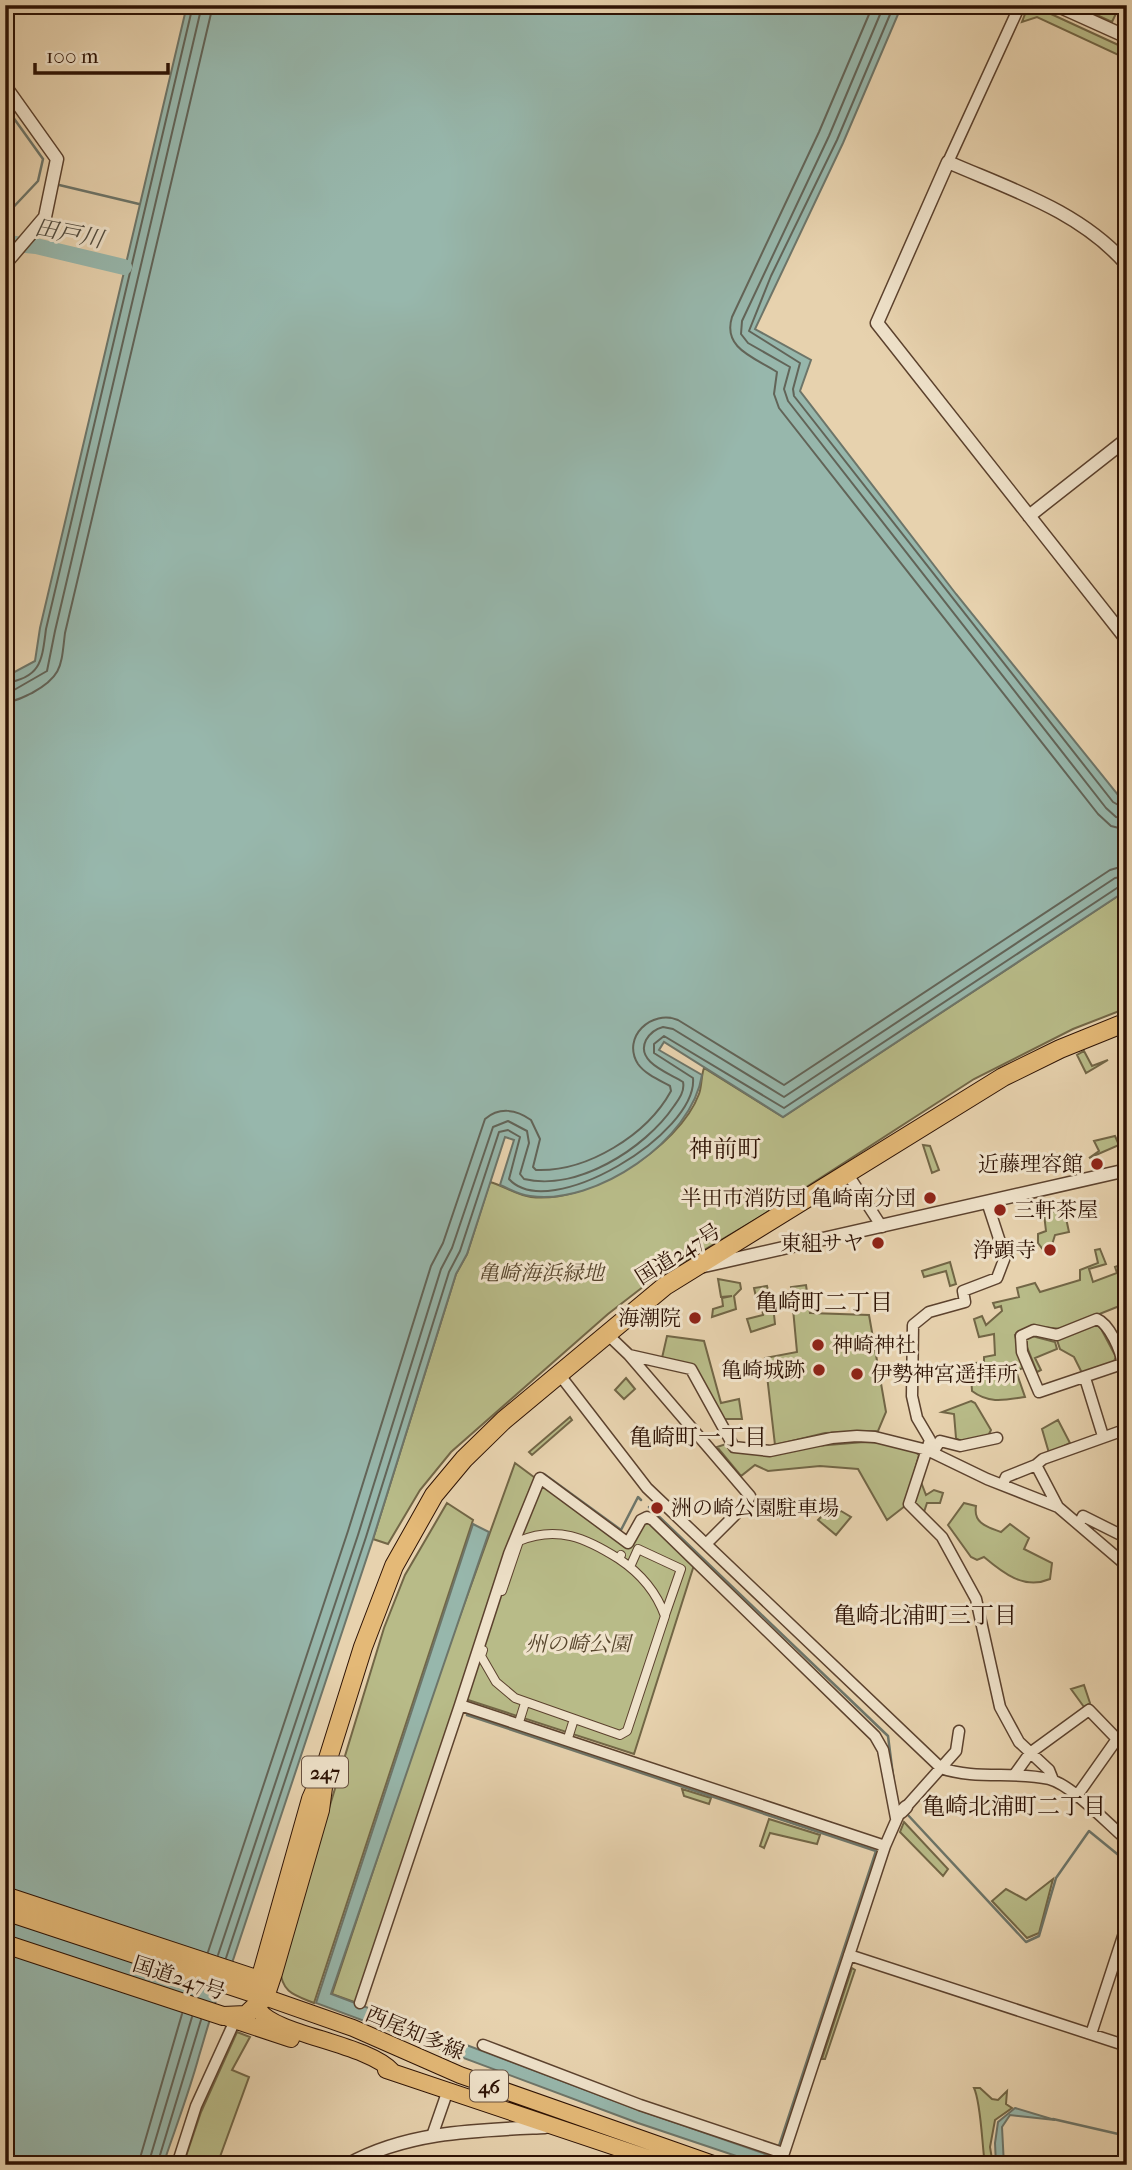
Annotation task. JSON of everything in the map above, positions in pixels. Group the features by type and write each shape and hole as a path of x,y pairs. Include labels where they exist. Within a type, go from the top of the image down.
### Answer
{"highway":[{"name":"国道247号","path":"5,1944 228,2020 246,2015 260,1995 311,1800 326,1765 384,1588 419,1520 464,1459 644,1301 1003,1077 1060,1049 1127,1022"},
{"name":"国道247号","path":"5,1896 232,1979 260,1995"},
{"name":"国道247号","path":"5,1911 232,1979"}],"main road":[{"name":"46","path":"260,1995 271,2021 354,2050 387,2065 393,2072"},
{"name":"西尾知多線","path":"260,1995 353,2028 460,2075 691,2161 716,2165"},
{"name":"西尾知多線","path":"228,2020 448,2090 669,2165"}],"street":[{"path":"1020,5 877,323 1127,640"},
{"path":"1056,5 1127,37"},
{"path":"5,86 57,159 45,217 5,264"},
{"path":"948,162 1056,209 1097,235 1127,265"},
{"path":"1029,516 1127,439"},
{"path":"699,1267 1127,1170"},
{"path":"847,1174 882,1227"},
{"path":"987,1202 1004,1257 997,1278 963,1291 965,1302 929,1312 913,1325 912,1396 917,1418 930,1440 930,1451 909,1504 942,1537 976,1599 1000,1707 1019,1742 1049,1770 1053,1780"},
{"path":"1091,1321 1102,1321 1121,1356 1122,1364 1085,1378 1039,1392 1022,1352 1021,1336 1034,1330 1057,1335 1091,1321"},
{"path":"606,1333 629,1355 750,1496 746,1504 706,1544"},
{"path":"629,1355 691,1369 734,1447 770,1451 832,1438 876,1437 930,1451 1058,1507 1127,1566"},
{"path":"559,1374 647,1488 706,1544 724,1580 875,1736 883,1751 901,1812"},
{"path":"1085,1378 1103,1436"},
{"path":"1003,1484 1006,1477 1036,1465 1043,1458 1127,1429"},
{"path":"930,1451 940,1441 960,1446 997,1438"},
{"path":"1036,1465 1058,1507"},
{"path":"360,2003 509,1554 540,1478 628,1543 641,1520 650,1518 941,1768 958,1773 1015,1774 1053,1780 1127,1840"},
{"path":"1079,1524 1083,1516 1127,1538"},
{"path":"630,1567 638,1549 681,1569 627,1731 620,1735 525,1703 496,1682 481,1656 519,1541 559,1532 583,1538 620,1557 654,1593 665,1616"},
{"path":"520,1719 525,1703"},
{"path":"460,1705 884,1846"},
{"path":"1015,1774 1030,1753 1087,1710 1091,1711 1117,1739 1076,1797"},
{"path":"569,1735 574,1719"},
{"path":"483,2045 781,2159 884,1846 901,1812 958,1748 959,1731"},
{"path":"1091,2034 1127,1924"},
{"path":"849,1955 1127,2046"},
{"path":"177,2165 228,2020"},
{"path":"432,2136 448,2090"},
{"path":"347,2165 359,2158 432,2136 475,2130 553,2126"}],"green space":[{"path":"1075,5 1120,5 1112,22"},
{"path":"1038,8 1127,49 1127,59 1037,17 1022,22 1025,14"},
{"name":"亀崎海浜緑地","path":"1127,890 1127,1008 1073,1029 974,1079 760,1217 648,1283 608,1314 451,1452 420,1490 388,1544 373,1539 456,1274 467,1254 490,1182 531,1197 553,1197 603,1182 652,1152 672,1134 699,1094 704,1068 783,1117"},
{"path":"1084,1051 1092,1066 1108,1060 1086,1073 1077,1055"},
{"path":"1115,1136 1119,1145 1089,1158 1099,1151 1094,1141"},
{"path":"923,1145 930,1146 939,1170 932,1173"},
{"path":"1061,1210 1069,1232 1055,1235 1051,1248 1044,1251 1038,1243 1038,1234 1046,1231 1044,1214 1048,1211 1052,1220 1050,1212"},
{"path":"1100,1249 1106,1264 1089,1269 1093,1282 1117,1273 1115,1267 1127,1263 1127,1303 1062,1329 1032,1326 1015,1335 1023,1368 1016,1371 1025,1397 991,1399 972,1391 971,1376 976,1363 984,1362 984,1357 995,1355 994,1334 979,1337 974,1319 982,1316 986,1325 1002,1311 1001,1306 995,1308 993,1303 1019,1297 1017,1288 1035,1283 1040,1292 1080,1280 1080,1270 1098,1263 1095,1250"},
{"path":"950,1262 956,1284 950,1286 946,1271 924,1277 922,1271"},
{"path":"718,1279 740,1283 741,1289 734,1296 736,1309 712,1317 713,1309 723,1306 722,1298 732,1296 721,1297"},
{"name":"神崎神社","path":"806,1285 810,1313 869,1315 886,1412 878,1431 825,1433 775,1445 765,1358 797,1352 791,1287"},
{"path":"767,1286 771,1303 758,1306 754,1288"},
{"path":"773,1305 775,1324 751,1332 747,1319 763,1315 762,1307"},
{"path":"1095,1324 1099,1325 1116,1357 1113,1363 1082,1373 1074,1357 1060,1349 1057,1340"},
{"path":"667,1336 704,1341 721,1403 739,1399 742,1419 721,1419 692,1365 662,1358"},
{"path":"1032,1336 1055,1342 1057,1349 1035,1358 1041,1370 1037,1372 1025,1342 1026,1338"},
{"path":"626,1378 635,1389 624,1399 615,1390"},
{"path":"971,1401 975,1403 991,1430 988,1436 961,1441 956,1438 954,1414 942,1412"},
{"path":"570,1417 572,1420 532,1455 529,1452"},
{"path":"1058,1420 1070,1443 1049,1453 1042,1429"},
{"path":"864,1442 901,1445 919,1455 905,1506 887,1520 858,1469 820,1466 768,1471 755,1465 741,1476 717,1447 726,1444 744,1452"},
{"name":"州の崎公園","path":"515,1463 624,1544 645,1524 652,1523 694,1565 634,1754 459,1697 357,2003 332,1994 434,1688"},
{"path":"921,1482 926,1495 934,1490 943,1493 940,1503 927,1503 924,1512 912,1504"},
{"path":"447,1503 473,1520 314,2003 286,1988 280,1969 384,1628 405,1575"},
{"path":"964,1503 976,1506 979,1521 987,1526 1001,1532 1010,1524 1029,1538 1024,1549 1052,1563 1050,1579 1040,1582 1023,1581 1006,1574 984,1557 977,1560 971,1557 948,1525"},
{"path":"841,1511 851,1517 836,1535 818,1520 825,1513"},
{"path":"1084,1685 1090,1703 1084,1707 1071,1689"},
{"path":"682,1789 711,1798 709,1804 684,1796"},
{"path":"769,1819 820,1835 817,1844 770,1833 764,1848 760,1846"},
{"path":"904,1822 948,1869 943,1876 900,1832"},
{"path":"1053,1879 1039,1933 1027,1938 992,1901 1006,1889 1026,1900"},
{"path":"852,1968 855,1970 825,2059 822,2059"},
{"path":"237,2032 250,2037 232,2070 249,2077 217,2165 183,2165 201,2112"},
{"path":"974,2088 980,2088 992,2099 998,2100 1007,2091 1006,2104 1012,2108 995,2120 990,2147 993,2165 985,2165 980,2113"}],"water":[{"path":"187,5 902,5 843,143 755,329 811,360 800,391 956,594 1127,806 1127,890 783,1117 664,1042 659,1050 702,1075 694,1099 680,1123 637,1164 611,1179 583,1190 556,1196 526,1195 500,1185 514,1140 505,1137 467,1254 456,1274 373,1539 163,2165 5,2165 5,677 35,661 40,628"},
{"path":"473,1524 489,1532 331,1994 639,2110 797,2165 763,2165 638,2123 316,2003"},
{"path":"1015,2108 1055,2120 1010,2115 1002,2127 1004,2165 996,2165 998,2122"}],"waterway":[{"path":"5,106 43,159 38,181 5,216"},
{"path":"55,184 139,204"},
{"name":"田戸川","path":"5,243 36,246 124,267"},
{"path":"544,1474 621,1530 638,1497 641,1500"},
{"path":"649,1507 888,1736 894,1783"},
{"path":"467,1715 876,1851 779,2146"},
{"path":"907,1814 1026,1942 1039,1936 1056,1878 1089,1831 1127,1862"},
{"path":"1053,2119 1127,2136"}],"place":[{"name":"近藤理容館","path":"1097,1164"},
{"name":"半田市消防団 亀崎南分団","path":"930,1198"},
{"name":"三軒茶屋","path":"1000,1210"},
{"name":"東組サヤ","path":"878,1243"},
{"name":"浄顕寺","path":"1050,1250"},
{"name":"海潮院","path":"695,1318"},
{"name":"神崎神社","path":"818,1345"},
{"name":"亀崎城跡","path":"819,1370"},
{"name":"伊勢神宮遥拝所","path":"857,1374"},
{"name":"洲の崎公園駐車場","path":"657,1508"}],"district":[{"name":"神前町","path":"725,1149"},
{"name":"亀崎町二丁目","path":"824,1302"},
{"name":"亀崎町一丁目","path":"698,1437"},
{"name":"亀崎北浦町三丁目","path":"925,1615"},
{"name":"亀崎北浦町二丁目","path":"1014,1806"}]}
